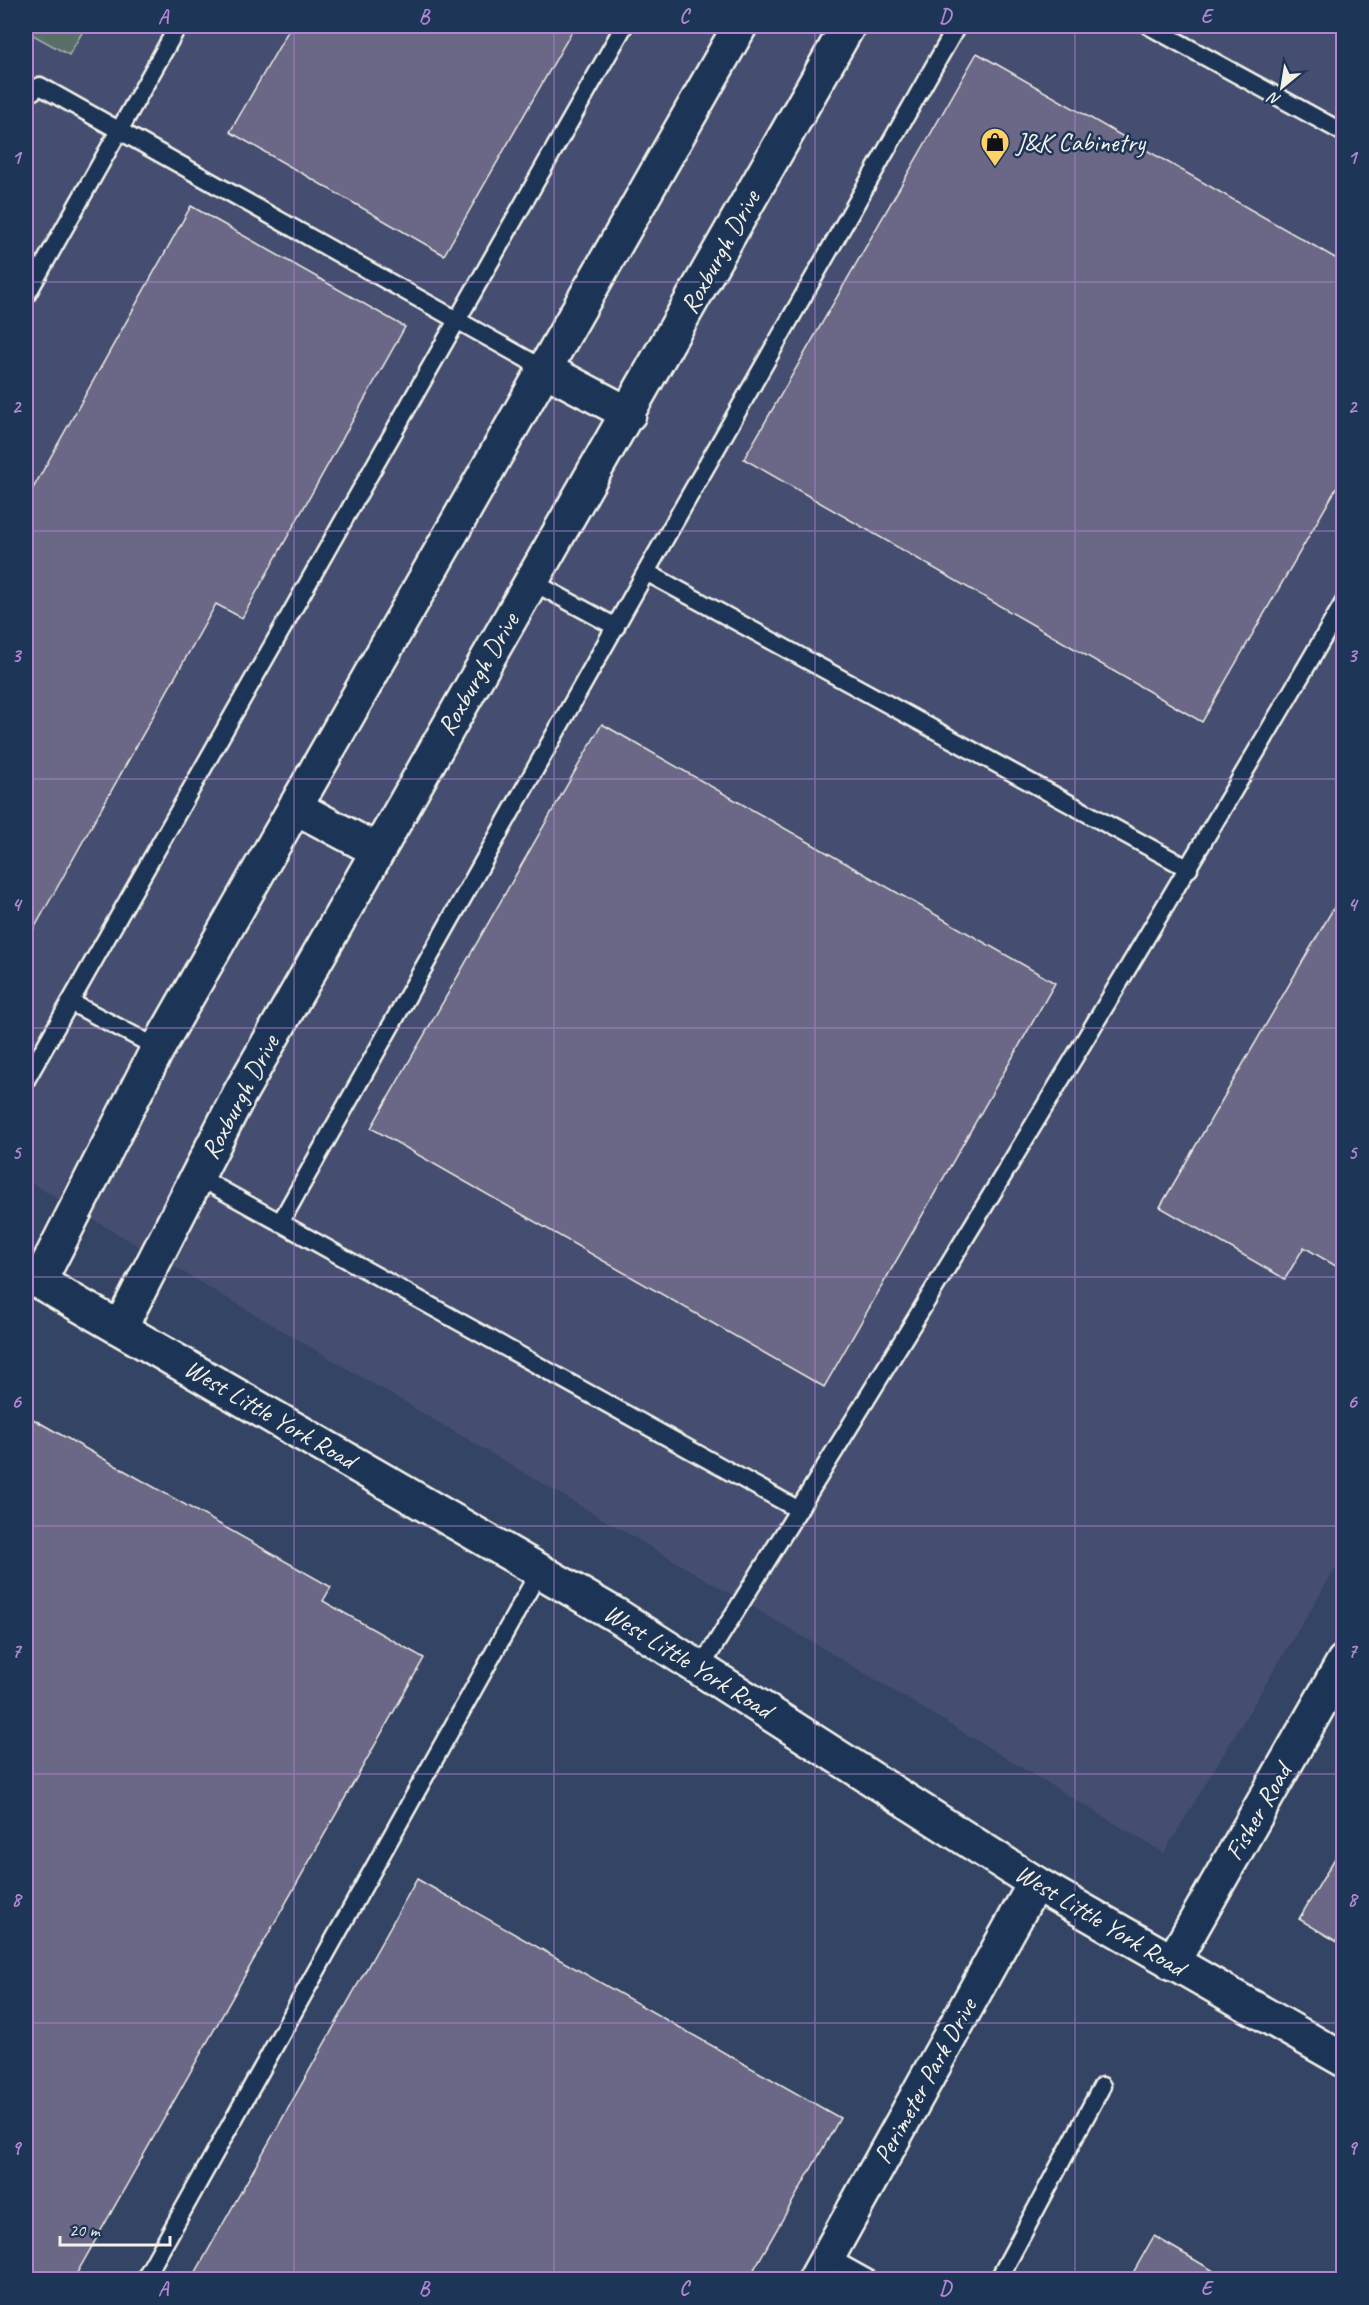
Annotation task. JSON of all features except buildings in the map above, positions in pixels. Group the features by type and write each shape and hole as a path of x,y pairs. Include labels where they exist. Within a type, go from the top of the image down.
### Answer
{"street":[{"path":"32,1278 158,1048 740,26"},
{"name":"Roxburgh Drive","path":"120,1328 240,1093 848,26"},
{"path":"546,370 628,414"},
{"path":"295,807 378,851"},
{"name":"West Little York Road","path":"32,1278 540,1570 701,1667 1035,1883 1344,2060"},
{"name":"Fisher Road","path":"1172,1963 1344,1661"},
{"name":"Perimeter Park Drive","path":"821,2268 1035,1883"}],"lane":[{"path":"26,296 178,26"},
{"path":"26,1080 624,26"},
{"path":"280,1222 957,26"},
{"path":"1149,26 1344,133"},
{"path":"26,96 40,86 456,322 546,370"},
{"path":"646,572 1189,869"},
{"path":"531,581 616,627"},
{"path":"701,1667 955,1260 1189,869 1344,602"},
{"path":"69,1002 158,1048"},
{"path":"198,1177 799,1510"},
{"path":"144,2280 540,1570"},
{"path":"998,2280 1102,2086"},
{"path":"821,2268 870,2280"}],"shaded area":[{"path":"26,26 1343,26 1343,1556 1164,1853 819,1646 26,1180"}],"green space":[{"path":"26,26 86,26 69,55 26,31"}],"place":[{"name":"J&K Cabinetry","path":"995,168"}]}
